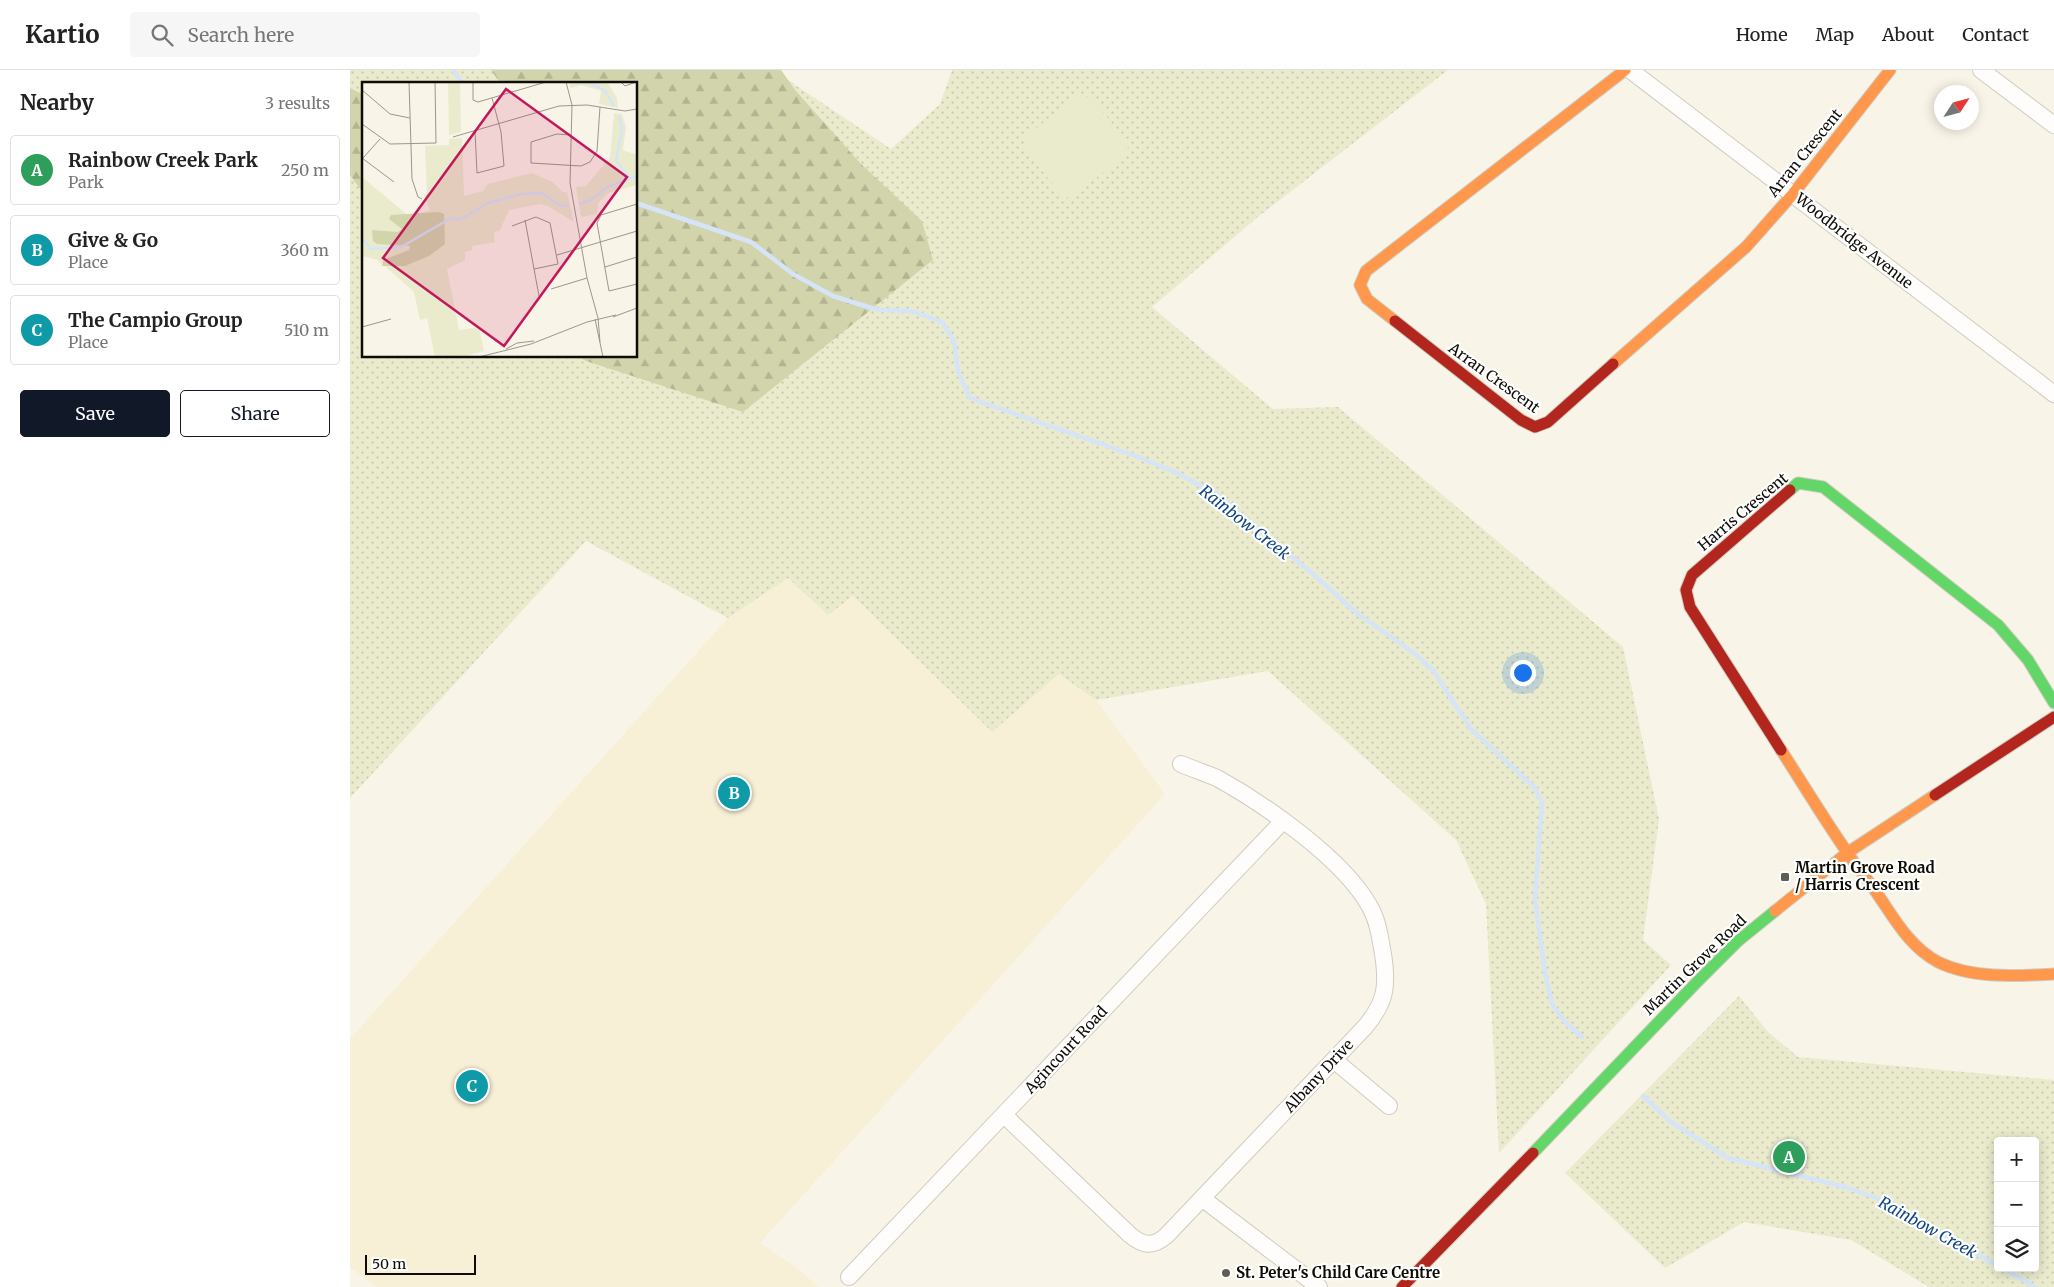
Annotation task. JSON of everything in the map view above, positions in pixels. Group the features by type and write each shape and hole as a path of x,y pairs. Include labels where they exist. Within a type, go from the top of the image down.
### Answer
{"street":[{"name":"Arran Crescent","path":"1624,70 1366,271 1360,285 1367,299 1521,420 1535,427 1548,422 1746,247 1793,194 1890,70"},
{"name":"Woodbridge Avenue","path":"1630,70 2054,394"},
{"path":"1981,70 2054,125"},
{"name":"Harris Crescent","path":"1847,853 1690,607 1686,590 1692,575 1798,483 1823,487 1998,624 2028,660 2054,703"},
{"name":"Martin Grove Road","path":"1402,1287 1581,1104 1696,982 1738,941 1847,853 2054,717"},
{"name":"Albany Drive","path":"1004,1116 1130,1235 1142,1244 1152,1245 1160,1242 1203,1199 1365,1028 1382,1003 1386,976 1378,928 1371,908 1350,879 1314,845 1282,821 1216,778 1181,764"},
{"name":"Agincourt Road","path":"850,1277 1282,821"},
{"path":"1847,853 1867,878 1902,931 1927,956 1970,972 2026,975 2054,974"},
{"path":"1334,1060 1389,1106"},
{"path":"1203,1199 1319,1287"}],"shaded area":[{"path":"788,578 828,615 853,596 992,732 1059,674 1096,700 1165,794 760,1243 801,1271 818,1287 377,1287 350,1267 350,1039 728,618"}],"green space":[{"path":"350,70 773,70 891,149 940,104 952,70 1448,70 1259,216 1152,307 1273,409 1338,407 1623,647 1659,819 1643,940 1671,965 1499,1153 1486,904 1456,840 1268,671 1096,700 1059,674 992,732 853,596 828,615 788,578 728,618 586,541 350,798"},
{"path":"491,70 781,70 796,91 861,164 922,221 933,260 743,412 586,361 581,358 638,358 638,82 500,82"},
{"path":"350,88 362,94 362,191 350,175"},
{"path":"1078,95 1092,98 1129,145 1124,157 1070,198 1063,197 1025,149 1024,138"},
{"path":"1739,996 1768,1032 1798,1057 2054,1080 2054,1287 1929,1287 1851,1240 1744,1222 1665,1268 1565,1173"}],"waterway":[{"name":"Rainbow Creek","path":"453,70 462,82"},
{"name":"Rainbow Creek","path":"638,204 751,242 793,274 833,296 878,310 912,311 942,322 954,341 958,372 970,398 1136,456 1177,473 1216,494 1313,574 1358,614 1414,653 1433,670 1471,729 1535,788 1542,803 1535,899 1545,973 1552,1004 1565,1022 1582,1037"},
{"name":"Rainbow Creek","path":"1643,1096 1671,1122 1728,1158 1845,1187 1885,1201 1994,1264"},
{"name":"Rainbow Creek","path":"2009,1272 2035,1287"}],"traffic: fast":[{"path":"1790,490 1798,483 1823,487 1998,625 2028,660 2054,703"},
{"path":"1533,1153 1697,982 1738,941 1775,911"}],"traffic: slow":[{"path":"1395,321 1367,299 1360,285 1366,271 1625,70"},
{"path":"1613,364 1746,247 1793,194 1890,70"},
{"path":"1781,750 1838,840 1895,920 1918,948 1938,962 1980,974 2010,976 2054,974"},
{"path":"1775,911 1847,853 1935,795"}],"traffic: jam":[{"path":"1395,321 1521,420 1535,427 1548,422 1613,364"},
{"path":"1781,750 1690,607 1686,590 1692,575 1790,490"},
{"path":"1935,795 2054,717"},
{"path":"1402,1287 1533,1153"}],"place":[{"name":"Give & Go","path":"734,793"},
{"name":"Martin Grove Road / Harris Crescent","path":"1785,877"},
{"name":"The Campio Group","path":"472,1086"},
{"name":"Rainbow Creek Park","path":"1789,1157"},
{"name":"St. Peter's Child Care Centre","path":"1226,1273"}]}
